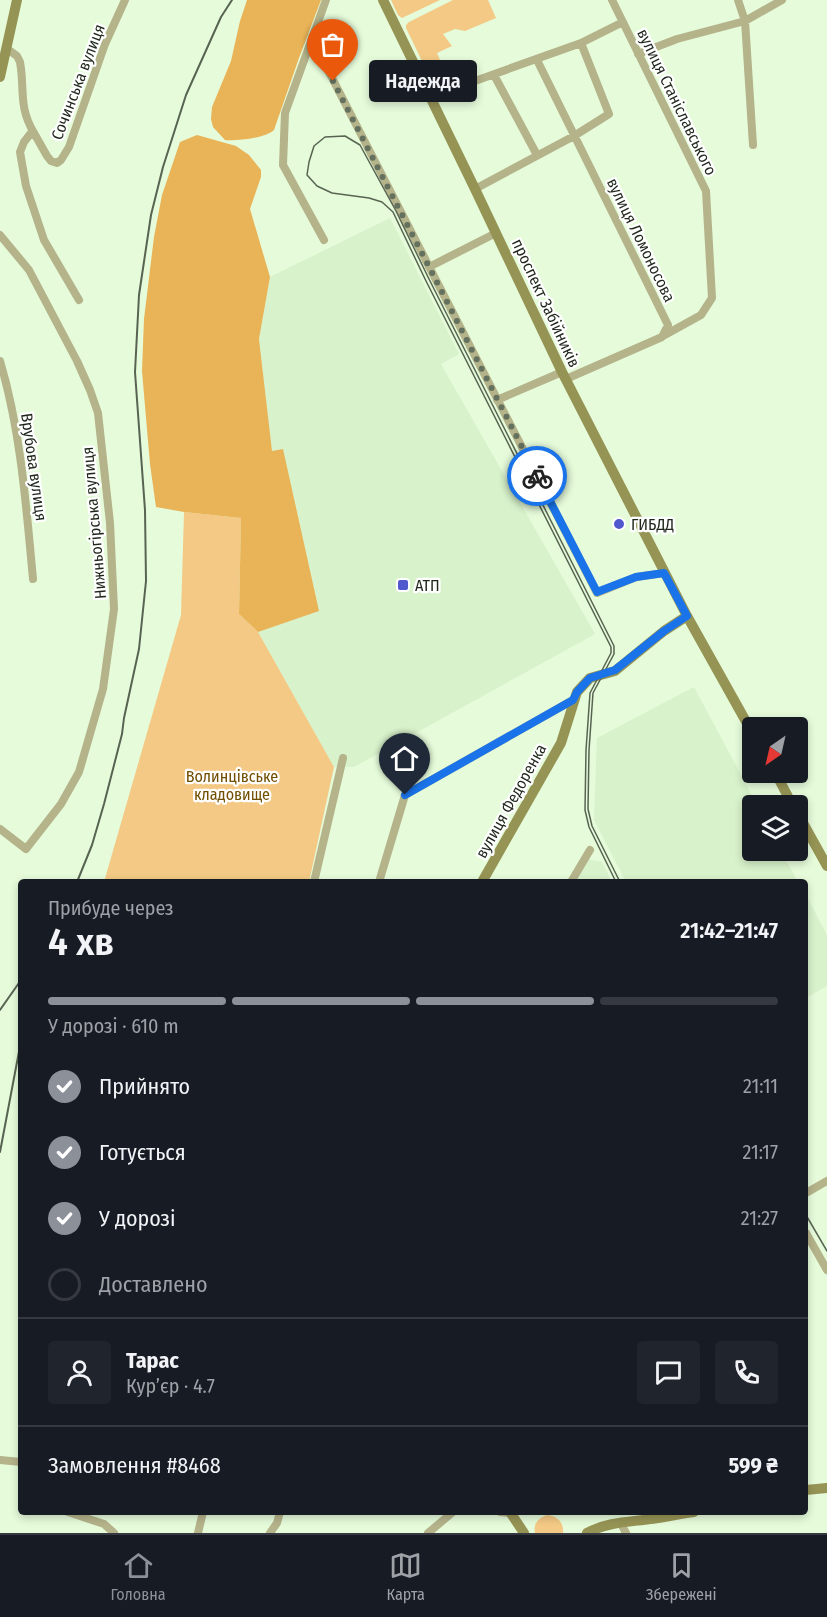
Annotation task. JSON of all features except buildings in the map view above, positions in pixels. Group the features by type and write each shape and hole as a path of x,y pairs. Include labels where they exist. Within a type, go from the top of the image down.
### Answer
{"main road":[{"path":"0,78 17,0"},
{"name":"проспект Забійників","path":"383,0 564,375 664,573 743,717"},
{"name":"вулиця Федоренка","path":"484,879 561,743 577,692 590,678 615,670 664,631 687,616"},
{"path":"808,832 827,866"},
{"path":"808,1490 827,1488"},
{"path":"512,1515 524,1533"},
{"path":"587,1533 620,1522 675,1515"}],"street":[{"name":"Сочинська вулиця","path":"79,300 44,240 26,186 20,152 24,142 34,133 51,161 59,162 69,147 105,45 125,0"},
{"path":"324,240 283,165 285,113 326,0"},
{"name":"вулиця Станіславського","path":"612,0 706,191 712,298 701,315 662,337"},
{"path":"738,0 745,21 753,144"},
{"path":"638,54 677,39 745,21 782,0"},
{"path":"430,97 537,60 580,43 623,22"},
{"path":"312,39 597,592 636,577 664,573"},
{"path":"475,189 574,136 609,114 580,43"},
{"path":"6,48 17,56 20,62 24,111 27,122 34,133"},
{"name":"вулиця Ломоносова","path":"537,60 668,326 662,337"},
{"path":"494,75 537,155"},
{"path":"429,267 496,233"},
{"name":"Нижньогірська вулиця","path":"0,236 29,270 77,361 95,402 98,413 113,571 114,609 103,689 79,772 61,804 26,849 0,829"},
{"path":"497,400 662,337"},
{"name":"Врубова вулиця","path":"0,361 18,436 33,579"},
{"path":"380,879 405,795 573,700"},
{"path":"316,879 343,758"},
{"path":"573,879 590,850"},
{"path":"808,1192 827,1181"},
{"path":"808,1236 827,1269"},
{"path":"0,1460 18,1462"},
{"path":"77,1515 104,1524 114,1533"},
{"path":"198,1533 201,1515"},
{"path":"270,1533 279,1515"},
{"path":"428,1533 449,1515"},
{"path":"620,1522 626,1533"}],"shaded area":[{"path":"247,0 321,0 274,130 258,137 225,140 213,127 212,107 231,61"},
{"path":"197,135 236,146 249,155 261,170 261,177 250,209 270,277 259,339 272,451 283,449 319,611 258,632 239,614 241,518 156,507 150,464 142,371 144,319 154,237 162,195 180,142"},
{"path":"390,218 459,354 441,364 595,634 354,767 334,767 258,632 318,611 282,449 272,452 259,339 270,277"},
{"path":"694,687 742,777 742,783 745,783 752,795 742,795 742,861 786,861 796,879 624,879 594,820 597,738"},
{"path":"588,859 602,862 610,879 577,879"},
{"path":"808,899 827,935 827,986 808,997"}],"green space":[{"path":"391,0 440,0 402,18 398,15"},
{"path":"453,0 488,0 496,18 465,31 455,29 443,34 452,46 437,53 451,85 436,90 406,25"},
{"name":"Волинцівське кладовище","path":"184,512 241,518 239,614 258,632 334,767 310,879 105,879 181,615"},
{"path":"547,1515 559,1520 563,1533 535,1533 537,1522"}],"tram line":[{"path":"615,879 589,827 585,810 590,693 611,653 611,647 393,212 382,202 332,193 317,186 307,175 314,146 325,137 345,136 360,145 396,211 614,646 614,654 593,693 588,809 592,826 618,879"},
{"path":"808,1218 827,1251"}],"railway":[{"path":"78,879 92,845 104,804 122,734 139,649 146,581 145,510 135,372 139,295 151,215 163,167 186,95 221,17 232,0"},
{"path":"0,1010 18,984"},
{"path":"0,1152 18,1057"}],"way so far":[{"path":"333,81 537,476"}],"place":[{"name":"Надежда","path":"333,81"},
{"name":"ГИБДД","path":"619,524"},
{"name":"АТП","path":"403,585"}],"route":[{"path":"405,795 573,700 590,678 615,670 664,631 687,616 664,573 636,577 597,592 537,476"}]}
